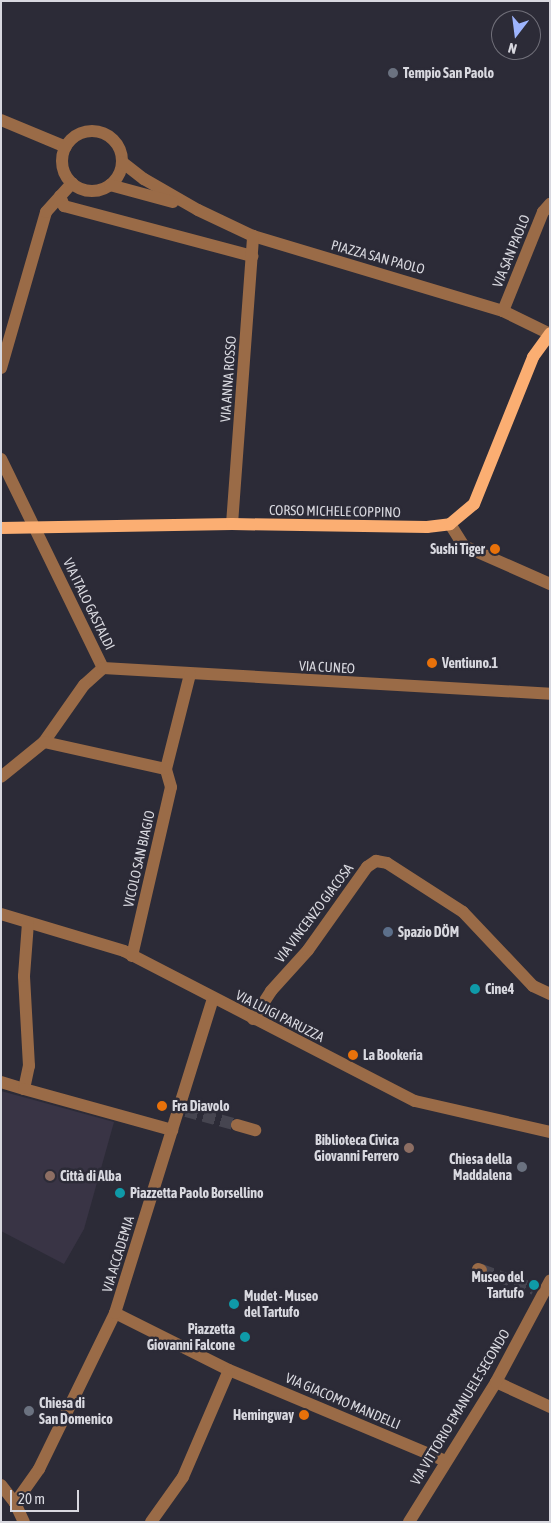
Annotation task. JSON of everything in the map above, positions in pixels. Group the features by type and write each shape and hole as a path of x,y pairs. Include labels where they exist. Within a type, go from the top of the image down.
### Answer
{"main road":[{"path":"450,524 474,504 533,357 550,334"},
{"name":"CORSO MICHELE COPPINO","path":"1,528 35,525 232,524 427,527 450,524"}],"street":[{"path":"1,120 66,147 63,170 72,183 46,212 1,368"},
{"name":"PIAZZA SAN PAOLO","path":"66,147 83,133 99,132 113,141 122,162 144,179 198,210 253,236 502,311 550,334"},
{"path":"110,185 118,175 122,162"},
{"name":"PIAZZA SAN PAOLO","path":"72,183 93,191 110,185 198,210"},
{"path":"60,196 64,206 252,256"},
{"name":"VIA SAN PAOLO","path":"502,311 543,212 550,204"},
{"name":"VIA ANNA ROSSO","path":"232,524 253,236"},
{"name":"VIA ITALO GASTALDI","path":"1,459 35,525 103,668 84,685 44,742 1,777"},
{"path":"450,524 464,546 550,584"},
{"name":"VIA CUNEO","path":"103,668 550,694"},
{"name":"VICOLO SAN BIAGIO","path":"132,956 171,787 166,770 190,674"},
{"path":"44,742 166,770"},
{"name":"VIA VINCENZO GIACOSA","path":"253,1019 271,991 308,950 367,867 376,861 387,863 463,912 533,986 550,994"},
{"name":"VIA LUIGI PARUZZA","path":"1,914 132,956 415,1101 550,1132"},
{"path":"24,1089 29,1066 29,1031 24,976 28,923"},
{"name":"VIA ACCADEMIA","path":"15,1502 39,1469 116,1313 172,1130 183,1109 213,998"},
{"path":"1,1082 172,1130"},
{"path":"237,1125 255,1130"},
{"name":"VIA VITTORIO EMANUELE SECONDO","path":"409,1522 496,1382 542,1288"},
{"name":"VIA GIACOMO MANDELLI","path":"116,1313 229,1370 314,1404 446,1461"},
{"path":"151,1522 183,1477 229,1370"},
{"path":"496,1382 550,1407"},
{"path":"1,1485 15,1502 24,1522"}],"shaded area":[{"name":"Città di Alba","path":"1,1091 114,1122 84,1229 64,1264 1,1231"}],"tunnel":[{"path":"186,1111 237,1125"},
{"path":"481,1270 534,1289"}],"place":[{"name":"Tempio San Paolo","path":"393,73"},
{"name":"Sushi Tiger","path":"495,549"},
{"name":"Ventiuno.1","path":"432,663"},
{"name":"Spazio DÖM","path":"388,932"},
{"name":"Cine4","path":"475,989"},
{"name":"La Bookeria","path":"353,1055"},
{"name":"Fra Diavolo","path":"162,1106"},
{"name":"Biblioteca Civica Giovanni Ferrero","path":"409,1148"},
{"name":"Chiesa della Maddalena","path":"522,1167"},
{"name":"Città di Alba","path":"50,1176"},
{"name":"Piazzetta Paolo Borsellino","path":"120,1193"},
{"name":"Museo del Tartufo","path":"534,1285"},
{"name":"Mudet - Museo del Tartufo","path":"234,1304"},
{"name":"Piazzetta Giovanni Falcone","path":"245,1337"},
{"name":"Chiesa di San Domenico","path":"29,1411"},
{"name":"Hemingway","path":"304,1415"}]}
